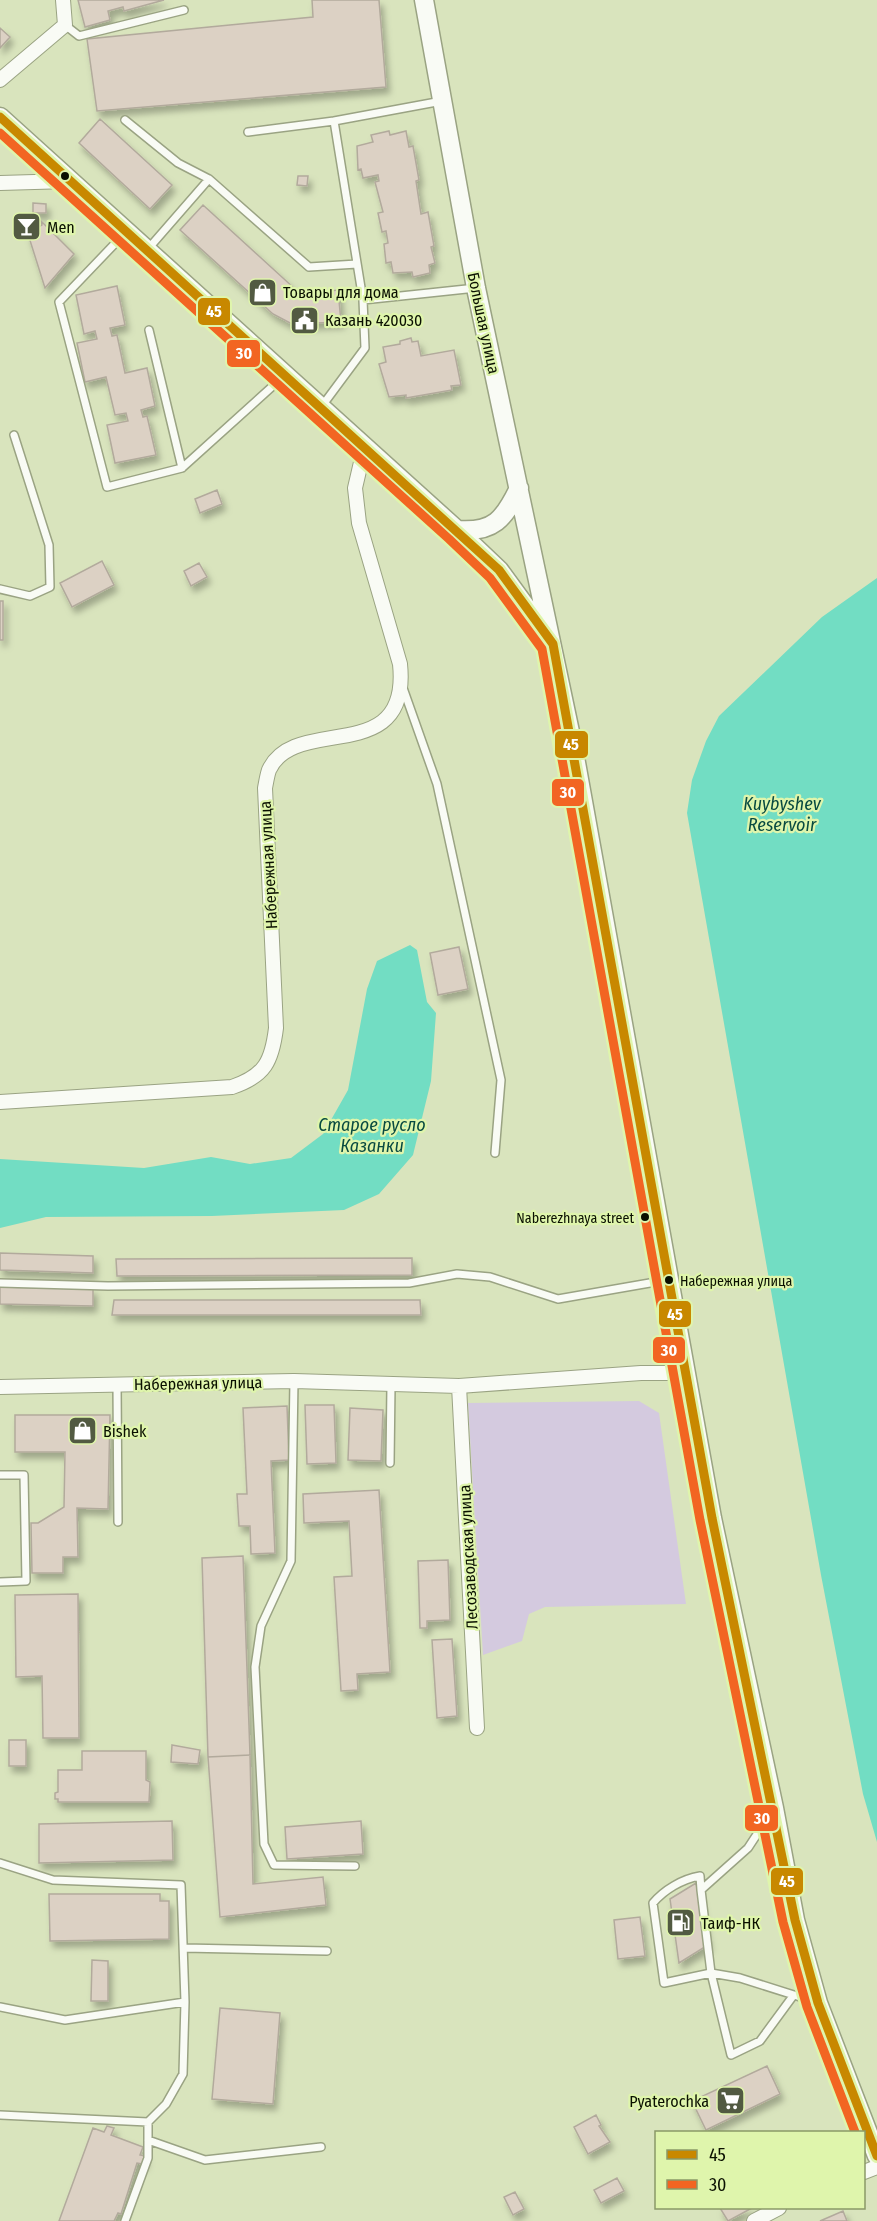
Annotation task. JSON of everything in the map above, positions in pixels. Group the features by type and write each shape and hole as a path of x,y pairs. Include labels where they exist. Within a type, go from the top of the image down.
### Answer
{"main road":[{"name":"Большая улица","path":"424,0 476,288 553,644 712,1518 774,1808 795,1920 818,2002 877,2156"},
{"path":"0,117 365,445 499,570 553,644"},
{"path":"457,530 474,531 492,526 506,514 519,488"}],"street":[{"path":"0,80 65,25 63,0"},
{"path":"0,183 69,181"},
{"path":"365,445 355,488 359,523 400,664 403,687"},
{"name":"Набережная улица","path":"0,1102 232,1087 250,1081 264,1068 273,1053 276,1028 265,788 270,769 282,755 303,744 370,729 386,719 398,703 403,687"},
{"name":"Набережная улица","path":"0,1387 294,1381 459,1386 641,1373 684,1373"},
{"name":"Лесозаводская улица","path":"459,1386 477,1728"},
{"path":"754,2221 777,2209"}],"lane":[{"path":"65,25 79,36 184,10"},
{"path":"248,132 334,121 442,101"},
{"path":"125,120 178,163 209,179 309,267 357,264"},
{"path":"322,406 365,348 363,300 334,121"},
{"path":"147,250 209,179"},
{"path":"126,232 59,302 107,487 182,468 286,374"},
{"path":"363,300 476,288"},
{"path":"149,330 182,468"},
{"path":"0,589 30,596 50,587 49,545 14,435"},
{"path":"403,687 437,784 501,1080 495,1153"},
{"path":"0,1283 108,1286 409,1283 457,1274 490,1277 558,1299 667,1280"},
{"path":"294,1381 291,1561 261,1626 255,1667 264,1844 274,1865 355,1866"},
{"path":"117,1384 118,1522"},
{"path":"390,1463 391,1385"},
{"path":"0,1475 24,1475 26,1581 0,1582"},
{"path":"701,1890 748,1848 774,1808"},
{"path":"0,1863 53,1880 181,1885 185,2002 183,2074 166,2104 148,2122 148,2158 125,2221"},
{"path":"793,1996 760,2041 731,2055 711,1973 700,1876 661,1893 653,1903 664,1983 711,1973 740,1978 818,2002"},
{"path":"184,1947 327,1951"},
{"path":"0,2007 65,2020 185,2002"},
{"path":"0,2115 148,2122"},
{"path":"148,2139 205,2160 321,2147"}],"shaded area":[{"path":"639,1401 659,1413 686,1604 545,1607 529,1614 522,1641 483,1655 468,1403"}],"water":[{"name":"Kuybyshev Reservoir","path":"877,578 877,1842 863,1794 821,1575 687,813 692,780 706,741 719,716 822,617"},
{"name":"Старое русло Казанки","path":"410,945 417,950 427,1002 436,1013 431,1081 413,1155 379,1194 344,1210 212,1216 46,1217 0,1228 0,1159 144,1168 211,1157 250,1164 291,1158 323,1134 348,1090 367,989 377,961"}],"building":[{"path":"78,0 164,0 124,11 123,7 108,11 110,20 85,27"},
{"path":"312,0 379,0 386,87 97,111 87,39 313,17"},
{"path":"0,28 10,37 0,48"},
{"path":"100,119 172,185 150,209 79,143"},
{"path":"389,131 390,135 406,131 409,147 413,146 419,180 416,181 421,214 428,212 434,246 431,247 435,263 429,265 430,273 413,277 412,272 393,273 391,262 386,263 384,244 388,243 386,231 382,232 378,213 383,212 375,182 379,181 378,175 363,178 361,169 358,170 357,146 373,142 371,135"},
{"path":"298,176 308,176 307,186 297,185"},
{"path":"33,203 46,204 46,213 33,213"},
{"path":"203,205 295,289 303,294 338,290 341,322 292,324 273,314 180,230"},
{"path":"41,221 74,254 45,288 28,234 42,225"},
{"path":"117,286 125,325 110,328 112,336 117,335 125,373 147,368 155,406 141,410 143,417 147,416 156,455 115,463 107,425 128,421 126,413 115,415 106,377 85,382 77,343 97,339 95,331 84,334 76,295"},
{"path":"411,338 412,342 418,341 421,356 454,350 461,385 451,386 452,390 406,398 406,395 389,397 379,364 386,362 383,347 400,344 400,341"},
{"path":"217,490 222,504 200,513 195,499"},
{"path":"102,561 114,585 72,607 60,583"},
{"path":"199,563 207,577 191,586 184,571"},
{"path":"0,601 3,601 3,640 0,640"},
{"path":"459,947 468,989 438,995 430,953"},
{"path":"0,1253 93,1256 93,1273 0,1270"},
{"path":"412,1258 412,1275 117,1276 116,1259"},
{"path":"0,1287 93,1289 93,1306 0,1304"},
{"path":"114,1300 420,1300 421,1315 112,1315"},
{"path":"305,1405 334,1405 336,1463 307,1464"},
{"path":"287,1406 289,1460 271,1461 275,1553 251,1554 250,1526 239,1526 237,1494 247,1494 243,1408"},
{"path":"350,1408 383,1410 381,1461 348,1460"},
{"path":"15,1415 110,1415 108,1509 77,1508 78,1557 63,1557 63,1573 32,1573 31,1523 38,1523 64,1507 65,1452 15,1452"},
{"path":"379,1490 390,1672 357,1674 358,1690 341,1691 334,1577 352,1576 349,1521 304,1523 303,1494"},
{"path":"243,1556 250,1755 208,1757 202,1558"},
{"path":"448,1560 450,1620 427,1621 427,1628 420,1628 418,1561"},
{"path":"78,1594 79,1738 43,1738 42,1676 16,1677 15,1595"},
{"path":"452,1639 457,1716 437,1718 432,1640"},
{"path":"9,1740 26,1740 26,1766 9,1766"},
{"path":"172,1745 200,1750 198,1764 171,1762"},
{"path":"82,1751 146,1751 146,1780 150,1782 149,1802 58,1802 58,1799 55,1799 55,1793 58,1792 58,1770 82,1770"},
{"path":"250,1755 253,1884 323,1877 326,1905 220,1917 208,1757"},
{"path":"172,1821 173,1860 39,1863 39,1824"},
{"path":"361,1821 363,1854 287,1859 285,1827"},
{"path":"696,1883 708,1945 679,1963 670,1899"},
{"path":"49,1894 160,1894 160,1901 169,1901 169,1939 50,1941"},
{"path":"640,1917 645,1956 618,1959 614,1920"},
{"path":"92,1960 108,1961 108,2001 91,2001"},
{"path":"220,2008 280,2013 273,2104 212,2099"},
{"path":"767,2066 780,2094 706,2130 692,2101"},
{"path":"596,2115 601,2125 599,2126 610,2142 588,2154 574,2127"},
{"path":"107,2126 114,2128 111,2135 143,2147 140,2155 145,2156 143,2164 137,2163 121,2214 118,2213 114,2221 59,2221 93,2128 104,2132"},
{"path":"617,2178 624,2191 601,2203 594,2190"},
{"path":"515,2192 524,2209 513,2215 504,2197"},
{"path":"721,2209 750,2209 728,2221"},
{"path":"843,2211 847,2221 820,2221"}],"transit line":[{"name":"45","path":"0,117 499,570 553,644 712,1518 795,1920 818,2003 877,2156"},
{"name":"30","path":"0,133 490,578 542,649 700,1520 783,1922 807,2007 855,2131"}],"place":[{"name":"Men","path":"26,227"},
{"name":"Товары для дома","path":"262,292"},
{"name":"Казань 420030","path":"304,320"},
{"name":"Naberezhnaya street","path":"645,1217"},
{"name":"Набережная улица","path":"669,1280"},
{"name":"Bishek","path":"82,1431"},
{"name":"Таиф-НК","path":"680,1923"},
{"name":"Pyaterochka","path":"730,2101"}]}
